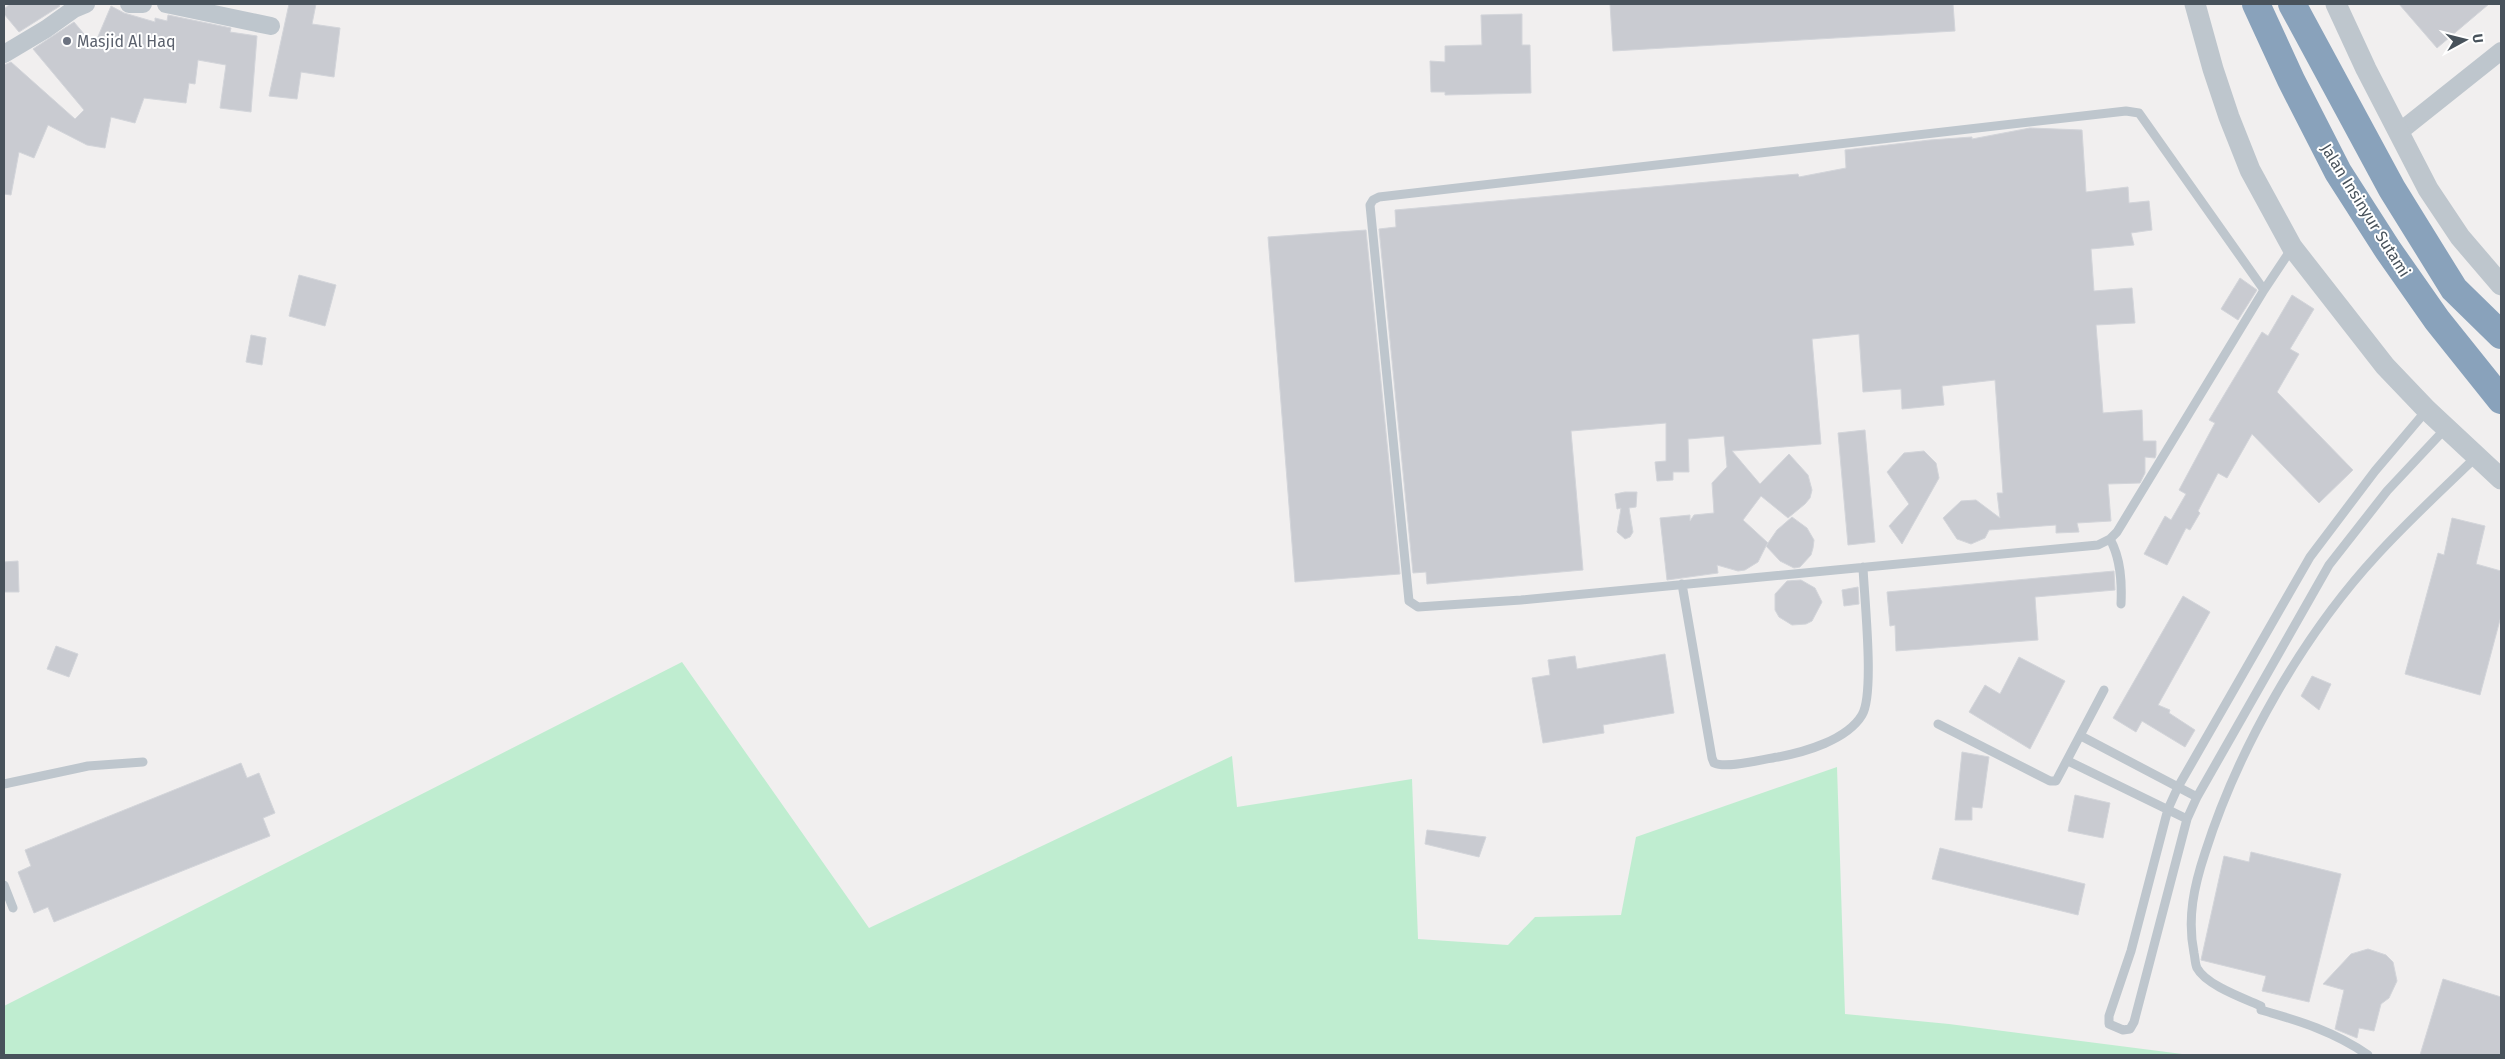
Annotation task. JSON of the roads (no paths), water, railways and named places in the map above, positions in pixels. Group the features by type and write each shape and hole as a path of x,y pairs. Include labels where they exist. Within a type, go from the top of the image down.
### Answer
{"highway":[{"name":"Jalan Insinyur Sutami","path":"2256,4 2291,80 2338,172 2388,250 2437,320 2501,400"},
{"name":"Jalan Insinyur Sutami","path":"2292,4 2392,189 2454,288 2501,335"}],"street":[{"path":"4,54 46,29 74,9 86,4"},
{"path":"129,4 143,4"},
{"path":"166,4 271,26"},
{"path":"2195,4 2229,117 2250,170 2292,248 2367,345 2427,410 2501,479"},
{"path":"2336,4 2398,133 2442,212 2501,285"},
{"path":"2398,133 2501,51"}],"lane":[{"path":"2264,290 2140,113 2134,111 2108,112 1503,182 1384,196 1373,200 1370,205 1409,601 1418,606 1521,600 2098,545 2110,539 2117,532 2264,290 2292,248"},
{"path":"2427,410 2375,471 2310,557 2178,787 2168,809 2131,951 2109,1016 2109,1024 2114,1028 2130,1029 2134,1022 2187,819 2198,797 2328,566 2387,491 2446,428"},
{"path":"2368,1055 2347,1040 2310,1024 2261,1010 2261,1006 2211,982 2197,968 2190,930 2192,900 2209,838 2233,778 2252,736 2309,641 2377,555 2477,456"},
{"path":"2110,539 2118,556 2122,586 2121,604"},
{"path":"1682,584 1712,758 1716,764 1737,763 1788,755 1827,741 1845,732 1863,714 1868,700 1863,567"},
{"path":"1938,724 2050,781 2058,780 2104,690"},
{"path":"2081,736 2198,797"},
{"path":"2068,761 2187,819"},
{"path":"4,784 88,766 144,762"},
{"path":"4,885 13,908"}],"place":[{"name":"Masjid Al Haq","path":"67,41"}]}
